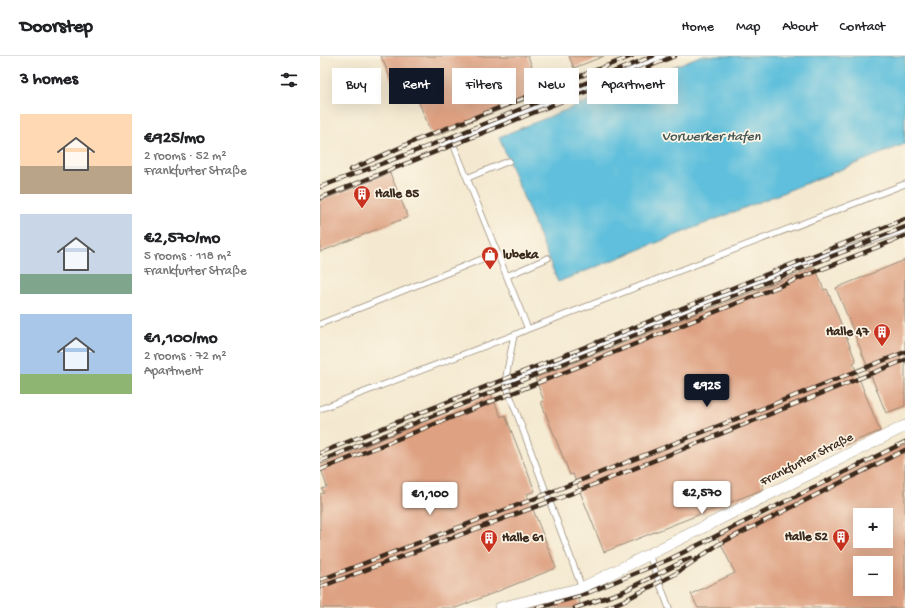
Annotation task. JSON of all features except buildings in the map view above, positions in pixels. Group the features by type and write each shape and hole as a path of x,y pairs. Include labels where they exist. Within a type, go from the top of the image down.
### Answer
{"street":[{"name":"Frankfurter Straße","path":"500,608 582,588 905,426"}],"lane":[{"path":"442,146 663,56"},
{"path":"452,141 528,329"},
{"path":"467,178 509,161"},
{"path":"320,410 905,184"},
{"path":"505,382 813,260 905,230"},
{"path":"320,324 497,253"},
{"path":"507,276 548,258"},
{"path":"514,335 505,382 582,588"},
{"path":"648,555 669,608"}],"water":[{"name":"Vorwerker Hafen","path":"700,56 905,56 905,144 558,282 499,137 587,102 587,104 678,104 678,68 670,68"}],"railway":[{"path":"350,170 419,139 632,56"},
{"path":"320,187 426,147 653,56"},
{"path":"320,198 675,56"},
{"path":"320,453 905,219"},
{"path":"320,461 905,227"},
{"path":"320,470 905,236"},
{"path":"320,580 531,500 905,352"},
{"path":"320,587 578,491 905,360"},
{"path":"537,608 580,596 670,559 905,442"},
{"path":"606,608 625,600 675,574 719,544 905,450"},
{"path":"575,608 622,592 690,558"}],"place":[{"name":"Halle 85","path":"362,209"},
{"name":"lubeka","path":"490,270"},
{"name":"Halle 47","path":"882,347"},
{"name":"Halle 52","path":"841,552"},
{"name":"Halle 61","path":"489,553"}]}
